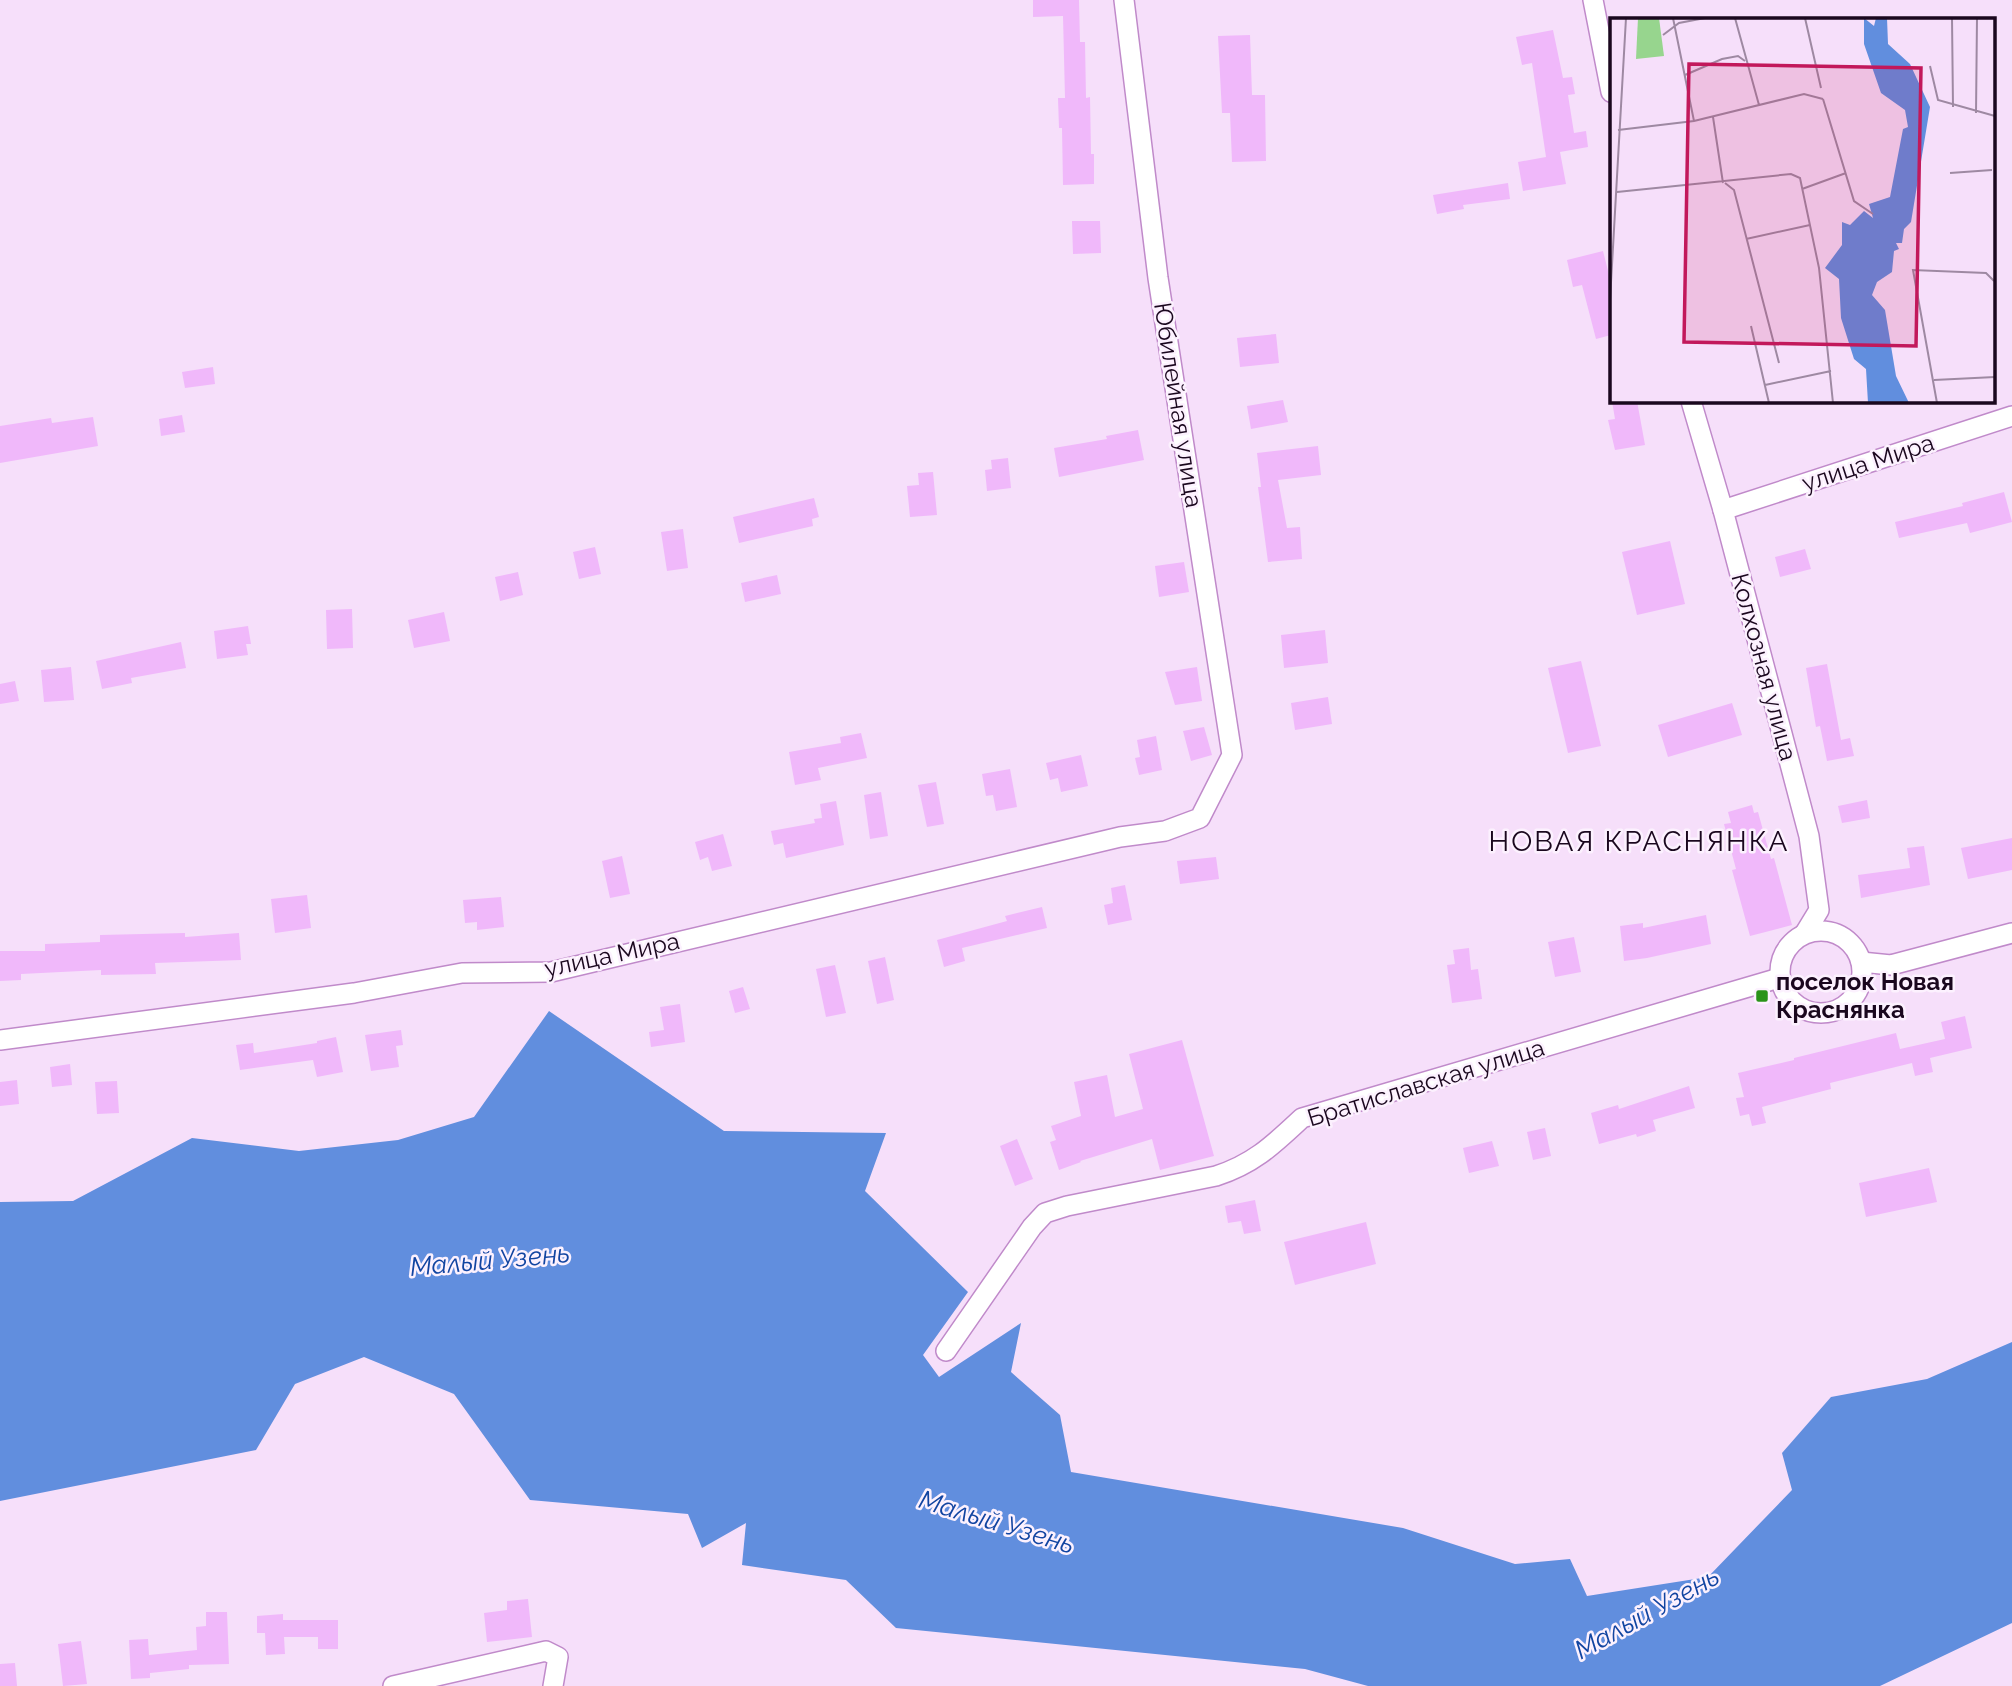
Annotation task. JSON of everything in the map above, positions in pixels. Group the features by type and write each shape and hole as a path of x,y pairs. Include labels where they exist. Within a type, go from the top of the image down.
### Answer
{"street":[{"name":"Юбилейная улица","path":"1124,0 1158,278 1232,755 1207,804"},
{"path":"1593,0 1610,87"},
{"name":"Колхозная улица","path":"1691,402 1723,510 1809,836 1819,910 1805,933"},
{"name":"улица Мира","path":"1723,510 2012,416"},
{"name":"улица Мира","path":"0,1040 354,993 462,973 551,972 1120,837 1165,831 1200,818 1207,804"},
{"path":"1819,930 1833,932 1846,939 1861,962 1862,976 1854,997 1844,1007 1830,1013 1815,1014 1802,1010 1784,992 1779,978 1785,951 1805,933 1819,930"},
{"path":"1861,962 1891,965 2012,933"},
{"name":"Братиславская улица","path":"946,1351 1032,1227 1045,1213 1102,1198 1237,1170 1262,1155 1302,1118 1779,978"},
{"path":"393,1686 546,1651 558,1657 553,1686"}],"water":[{"name":"Малый Узень","path":"549,1011 724,1131 886,1133 865,1191 968,1292 923,1355 939,1377 1021,1323 1011,1372 1060,1415 1071,1472 1403,1528 1515,1564 1570,1559 1587,1596 1708,1577 1792,1490 1782,1453 1831,1397 1927,1379 2012,1342 2012,1623 1880,1686 1368,1686 1305,1669 896,1628 846,1580 742,1565 746,1523 702,1548 688,1514 530,1500 454,1394 364,1357 295,1384 256,1450 0,1501 0,1202 73,1201 192,1138 299,1151 398,1140 474,1117"}],"building":[{"path":"1033,0 1079,0 1080,42 1085,42 1086,98 1090,97 1094,184 1063,185 1062,128 1059,128 1058,98 1065,98 1063,16 1033,17"},
{"path":"1553,30 1563,78 1572,77 1575,94 1568,95 1574,133 1586,131 1588,147 1560,152 1566,184 1523,191 1518,162 1546,157 1532,63 1522,65 1516,37"},
{"path":"1250,35 1252,95 1265,95 1266,161 1232,162 1230,113 1222,113 1218,36"},
{"path":"1508,183 1510,199 1463,205 1464,209 1437,214 1433,195"},
{"path":"1072,221 1100,221 1101,253 1073,254"},
{"path":"1603,251 1610,279 1610,335 1596,339 1582,285 1573,287 1567,260"},
{"path":"1276,334 1279,363 1240,367 1237,338"},
{"path":"213,367 215,384 185,388 182,372"},
{"path":"1283,400 1288,422 1251,429 1247,406"},
{"path":"1612,402 1637,402 1645,445 1615,450 1608,420 1615,419"},
{"path":"182,415 185,432 161,436 159,419"},
{"path":"93,417 98,446 0,463 0,426 51,418 52,423"},
{"path":"1138,430 1144,460 1059,477 1054,448 1107,439 1106,436"},
{"path":"1318,446 1321,475 1278,480 1287,528 1300,527 1302,559 1268,562 1258,487 1261,487 1257,453"},
{"path":"1008,458 1011,488 987,491 985,470 992,469 991,460"},
{"path":"933,472 937,515 910,517 907,486 919,485 918,473"},
{"path":"2004,492 2012,522 1970,533 1967,523 1899,538 1895,522 1963,506 1962,503"},
{"path":"814,498 819,517 812,519 813,526 739,543 733,517"},
{"path":"683,529 688,568 667,571 661,532"},
{"path":"1670,541 1685,604 1637,615 1622,552"},
{"path":"595,547 601,574 579,579 573,552"},
{"path":"1805,549 1811,569 1780,577 1775,557"},
{"path":"1184,562 1189,592 1159,597 1155,566"},
{"path":"518,572 523,595 500,601 495,577"},
{"path":"777,575 781,594 745,602 741,583"},
{"path":"352,609 353,648 327,649 326,610"},
{"path":"444,612 450,641 414,648 408,620"},
{"path":"248,626 251,644 246,644 248,655 217,659 214,631"},
{"path":"1325,630 1328,663 1284,668 1281,635"},
{"path":"181,642 186,668 131,678 132,683 102,689 96,661"},
{"path":"1581,661 1601,746 1568,753 1548,668"},
{"path":"1827,664 1841,740 1850,738 1854,756 1827,761 1820,726 1816,727 1806,668"},
{"path":"71,667 74,700 44,702 41,670"},
{"path":"1197,667 1202,701 1175,705 1165,672"},
{"path":"15,681 19,701 0,704 0,684"},
{"path":"1328,697 1332,724 1295,730 1291,703"},
{"path":"1732,703 1742,735 1668,757 1658,725"},
{"path":"1204,727 1212,755 1191,761 1183,731"},
{"path":"861,733 867,758 818,768 821,780 795,785 789,752 841,743 840,737"},
{"path":"1156,736 1162,770 1139,775 1135,758 1140,757 1137,740"},
{"path":"1081,755 1088,786 1061,792 1058,778 1050,780 1046,763"},
{"path":"1010,769 1017,807 996,811 993,795 986,796 982,774"},
{"path":"936,782 944,824 927,827 918,785"},
{"path":"881,792 888,836 870,839 864,795"},
{"path":"1867,800 1870,818 1842,823 1838,806"},
{"path":"836,801 844,845 786,858 783,843 774,845 771,831 815,823 814,819 822,818 820,804"},
{"path":"1752,805 1754,813 1758,812 1771,859 1774,858 1792,925 1750,936 1732,870 1736,869 1724,824 1731,823 1728,812"},
{"path":"723,834 732,866 712,871 708,857 700,860 695,842"},
{"path":"2012,838 2012,870 1968,879 1961,848"},
{"path":"1924,846 1930,885 1861,898 1858,875 1910,868 1907,848"},
{"path":"622,856 630,894 610,898 602,861"},
{"path":"1216,857 1219,879 1180,884 1177,861"},
{"path":"1125,885 1132,920 1108,925 1104,905 1113,903 1111,888"},
{"path":"307,895 311,928 275,933 271,899"},
{"path":"501,897 504,927 477,930 477,922 465,923 463,900"},
{"path":"1042,907 1047,928 962,948 965,961 944,967 937,940 1007,921 1005,916"},
{"path":"1706,915 1711,944 1624,961 1620,926 1643,923 1643,928"},
{"path":"185,933 185,937 239,933 241,960 155,963 156,974 101,975 101,970 21,974 21,980 0,981 0,951 45,951 45,944 100,942 100,935"},
{"path":"1574,937 1581,972 1555,977 1548,942"},
{"path":"1469,948 1471,970 1478,969 1482,999 1452,1003 1447,965 1455,964 1453,950"},
{"path":"885,957 894,1000 877,1004 868,961"},
{"path":"835,965 846,1013 826,1017 816,969"},
{"path":"743,987 750,1009 735,1013 729,991"},
{"path":"680,1004 685,1042 651,1047 649,1032 664,1030 660,1007"},
{"path":"1965,1016 1972,1048 1930,1058 1933,1072 1915,1076 1912,1063 1830,1083 1831,1089 1762,1107 1766,1123 1752,1126 1749,1114 1740,1116 1736,1098 1744,1097 1738,1073 1896,1033 1900,1049 1945,1039 1941,1022"},
{"path":"401,1030 403,1045 396,1046 399,1067 371,1071 365,1035"},
{"path":"336,1037 343,1072 317,1077 313,1060 240,1070 236,1045 253,1043 254,1053 317,1043"},
{"path":"1182,1040 1214,1156 1160,1170 1152,1139 1059,1170 1050,1142 1056,1140 1051,1126 1081,1116 1074,1082 1107,1075 1115,1117 1143,1109 1129,1054"},
{"path":"70,1064 72,1085 52,1087 50,1067"},
{"path":"17,1080 19,1104 0,1106 0,1082"},
{"path":"117,1081 119,1113 97,1114 95,1082"},
{"path":"1689,1086 1695,1108 1653,1120 1656,1131 1599,1144 1591,1113 1618,1105 1619,1109"},
{"path":"1545,1128 1551,1156 1533,1160 1527,1132"},
{"path":"1017,1139 1033,1179 1015,1186 1000,1146"},
{"path":"1492,1141 1499,1166 1469,1173 1463,1148"},
{"path":"1929,1168 1937,1202 1866,1217 1859,1183"},
{"path":"1255,1200 1261,1231 1244,1234 1241,1221 1228,1223 1225,1206"},
{"path":"1366,1222 1376,1264 1295,1285 1284,1242"},
{"path":"528,1599 532,1637 487,1642 484,1613 507,1610 507,1601"},
{"path":"206,1612 227,1612 229,1664 189,1665 189,1669 150,1673 150,1678 131,1679 129,1640 148,1639 149,1655 197,1650 196,1627 206,1626"},
{"path":"283,1614 283,1620 338,1620 338,1649 318,1649 318,1637 284,1637 285,1654 266,1655 265,1633 257,1633 257,1616"},
{"path":"81,1641 87,1684 63,1686 58,1644"},
{"path":"15,1663 17,1686 0,1686 0,1664"}],"place":[{"name":"поселок Новая Краснянка","path":"1762,996"}],"district":[{"name":"НОВАЯ КРАСНЯНКА","path":"1639,841"}]}
